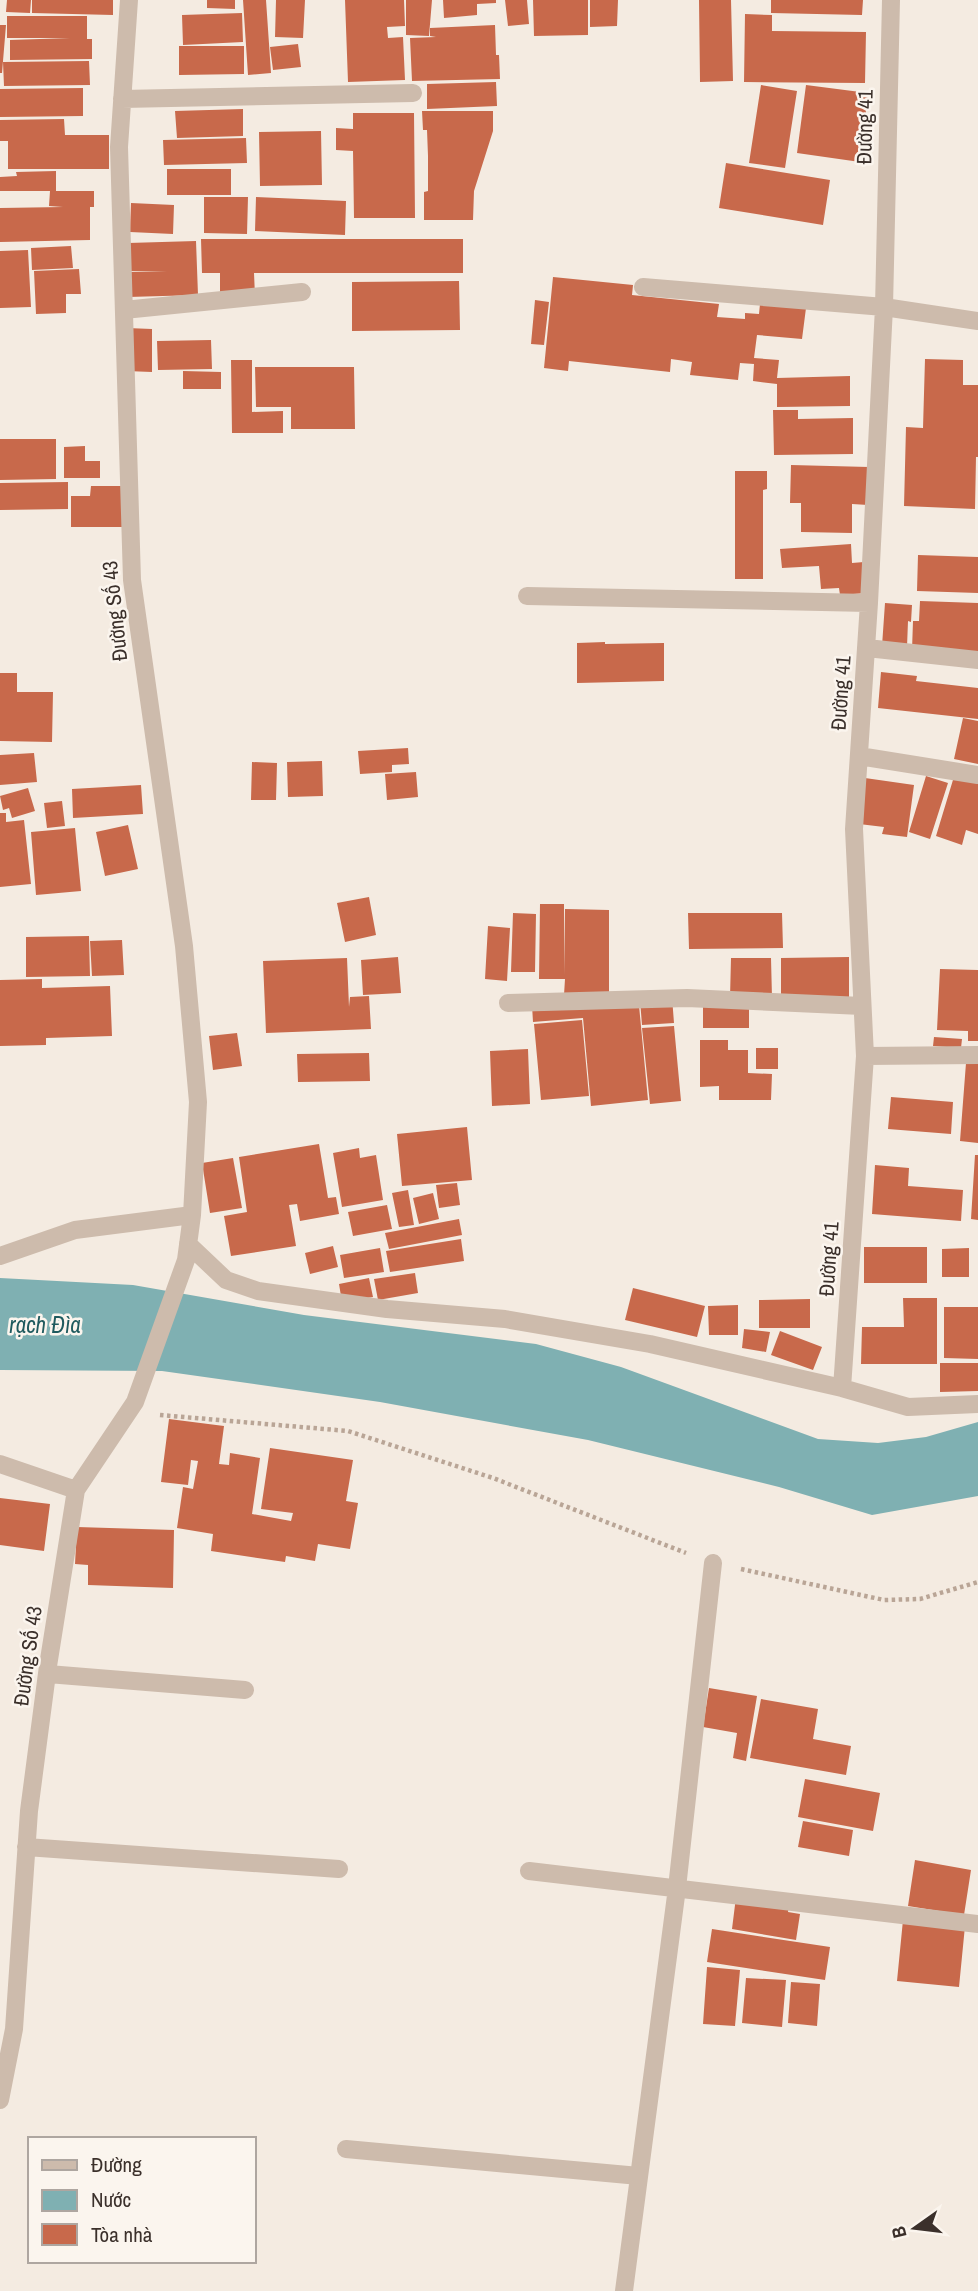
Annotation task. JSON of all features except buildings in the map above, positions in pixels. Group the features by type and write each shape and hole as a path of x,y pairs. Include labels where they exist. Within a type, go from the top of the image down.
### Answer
{"street":[{"name":"Đường Số 43","path":"0,2101 14,2029 29,1811 76,1490 131,1407 187,1252 192,1215 198,1102 184,946 132,580 119,147 129,0"},
{"name":"Đường 41","path":"842,1388 865,1056 854,829 867,648 884,307 891,0"},
{"path":"122,99 413,93"},
{"path":"643,287 884,307 978,321"},
{"path":"124,310 302,292"},
{"path":"527,596 869,603"},
{"path":"867,648 978,660"},
{"path":"859,756 978,775"},
{"path":"508,1003 687,998 862,1006"},
{"path":"865,1056 978,1055"},
{"path":"0,1256 75,1230 192,1215"},
{"path":"187,1252 226,1280 258,1291 387,1308 505,1319 650,1344 842,1388 908,1407 978,1404"},
{"path":"0,1464 76,1490"},
{"path":"624,2291 677,1888 713,1563"},
{"path":"48,1674 244,1689"},
{"path":"26,1847 339,1869"},
{"path":"530,1871 978,1924"},
{"path":"346,2149 639,2176"}],"path":[{"path":"131,1407 348,1431 493,1478 713,1563 884,1600 920,1599 978,1582"}],"water":[{"name":"rạch Đìa","path":"0,1278 133,1285 304,1315 536,1344 621,1367 818,1439 878,1443 926,1437 978,1422 978,1496 872,1515 779,1487 588,1440 380,1402 162,1371 0,1370"}]}
